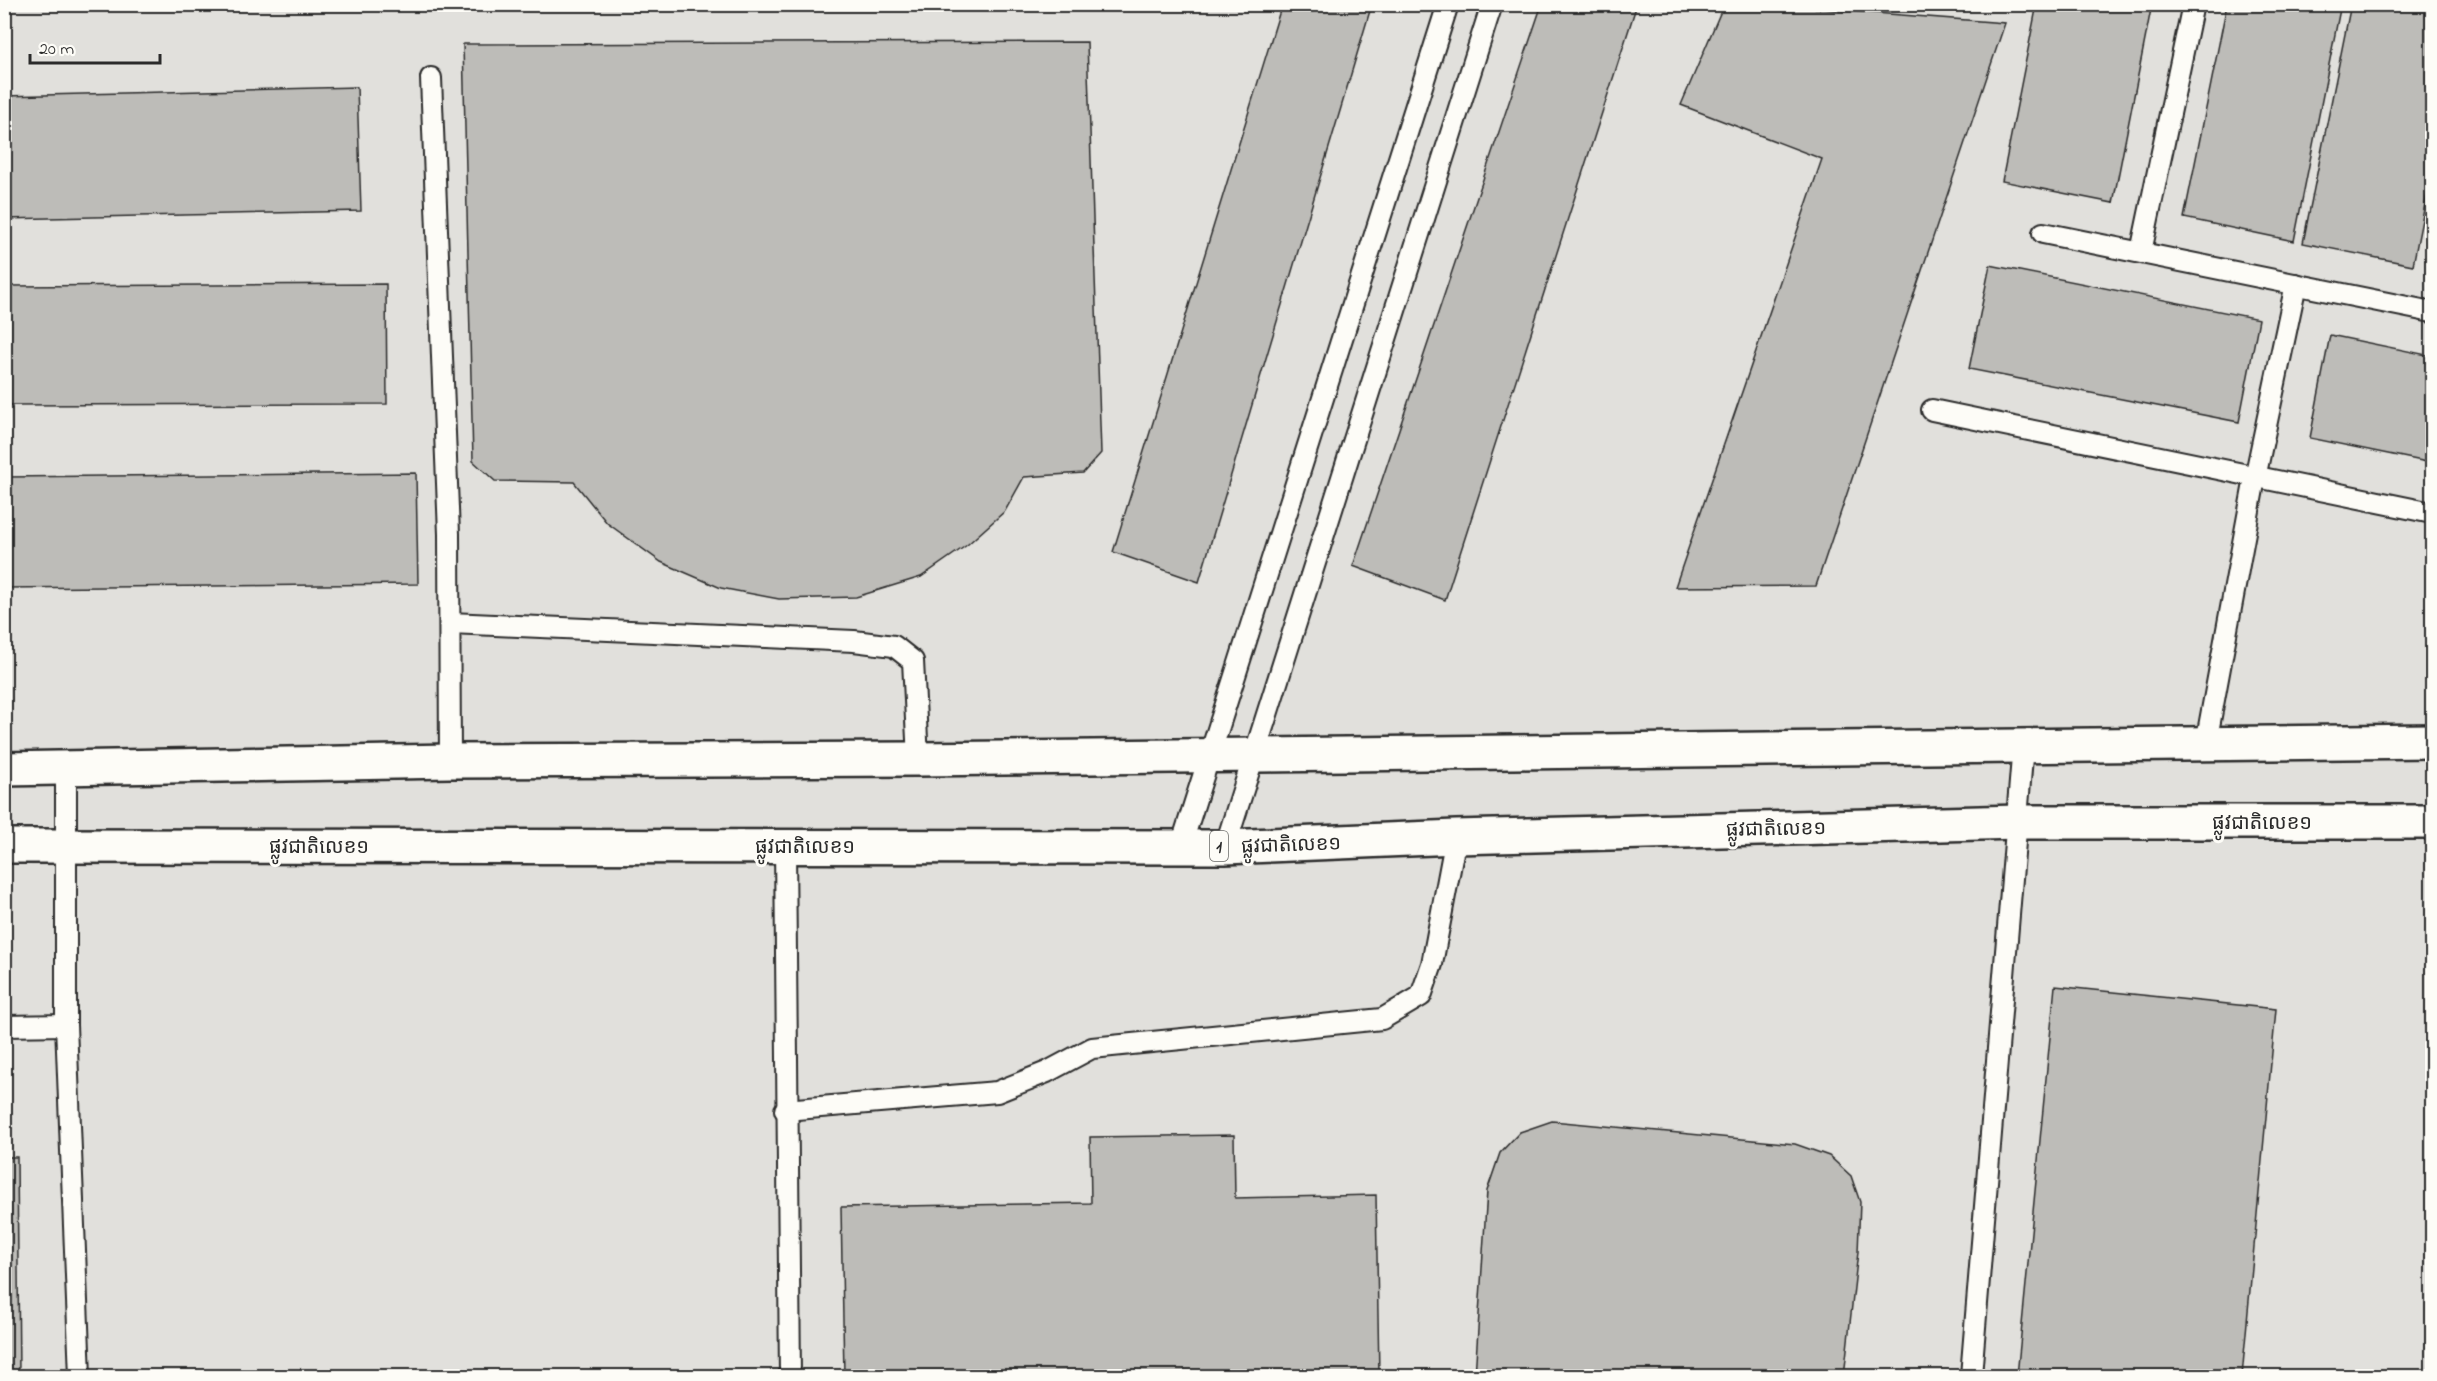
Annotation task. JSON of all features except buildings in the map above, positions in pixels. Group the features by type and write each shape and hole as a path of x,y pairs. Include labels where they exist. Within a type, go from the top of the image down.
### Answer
{"highway":[{"path":"4,770 450,761 918,759 2433,741"},
{"name":"ផ្លូវជាតិលេខ១","path":"4,846 1224,846 1456,837 2018,822 2433,822"}],"lane":[{"path":"1181,846 1448,4"},
{"path":"1224,846 1492,4"},
{"path":"2141,252 2193,4"},
{"path":"431,78 449,534 450,761"},
{"path":"2043,233 2433,312"},
{"path":"2206,743 2255,478 2296,284"},
{"path":"1932,410 2433,513"},
{"path":"450,623 854,641 894,646 914,661 918,759"},
{"path":"1971,1377 2023,745"},
{"path":"66,769 68,846 66,1025 80,1377"},
{"path":"785,1110 997,1092 1047,1072 1092,1048 1382,1019 1421,996 1432,964 1456,837"},
{"path":"785,847 785,1110 790,1377"},
{"path":"4,1026 66,1025"}],"shaded area":[{"path":"5,5 2432,5 2432,1376 5,1376"}]}
